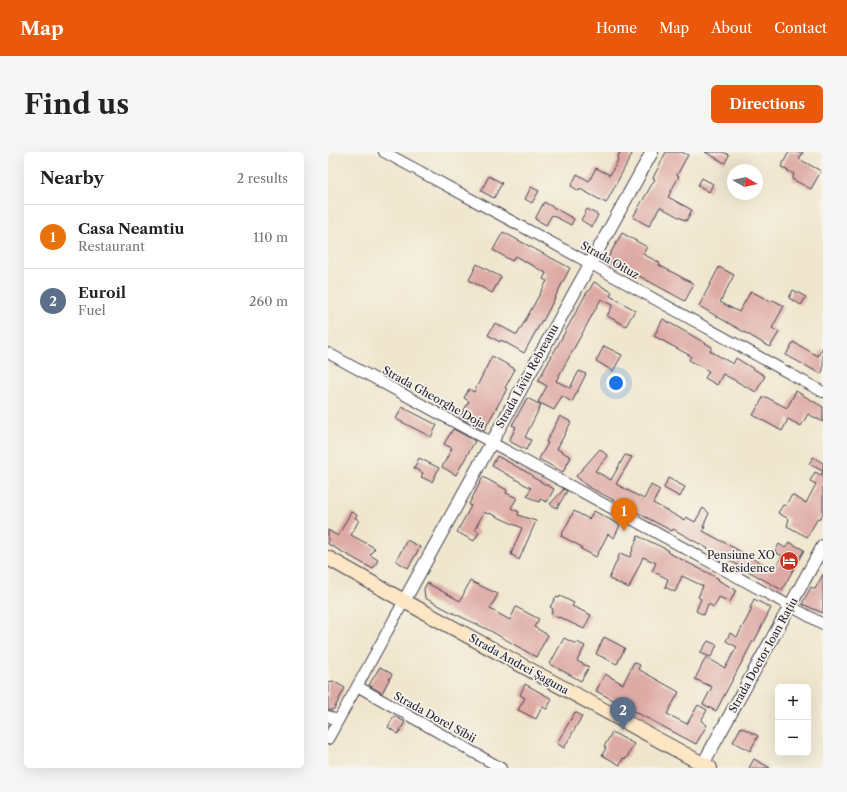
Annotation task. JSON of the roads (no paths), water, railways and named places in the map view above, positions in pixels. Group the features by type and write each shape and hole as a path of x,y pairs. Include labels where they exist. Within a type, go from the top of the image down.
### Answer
{"main road":[{"name":"Strada Andrei Șaguna","path":"328,558 704,767"}],"street":[{"name":"Strada Oituz","path":"384,152 823,392"},
{"name":"Strada Liviu Rebreanu","path":"404,601 652,152"},
{"name":"Strada Gheorghe Doja","path":"328,353 823,624"},
{"name":"Strada Doctor Ioan Rațiu","path":"704,767 823,546"},
{"path":"328,738 404,601"},
{"name":"Strada Dorel Sibii","path":"357,686 502,768"},
{"path":"328,716 338,721"}],"place":[{"name":"Casa Neamtiu","path":"624,531"},
{"name":"Pensiune XO Residence","path":"789,561"},
{"name":"Euroil","path":"623,730"}]}
